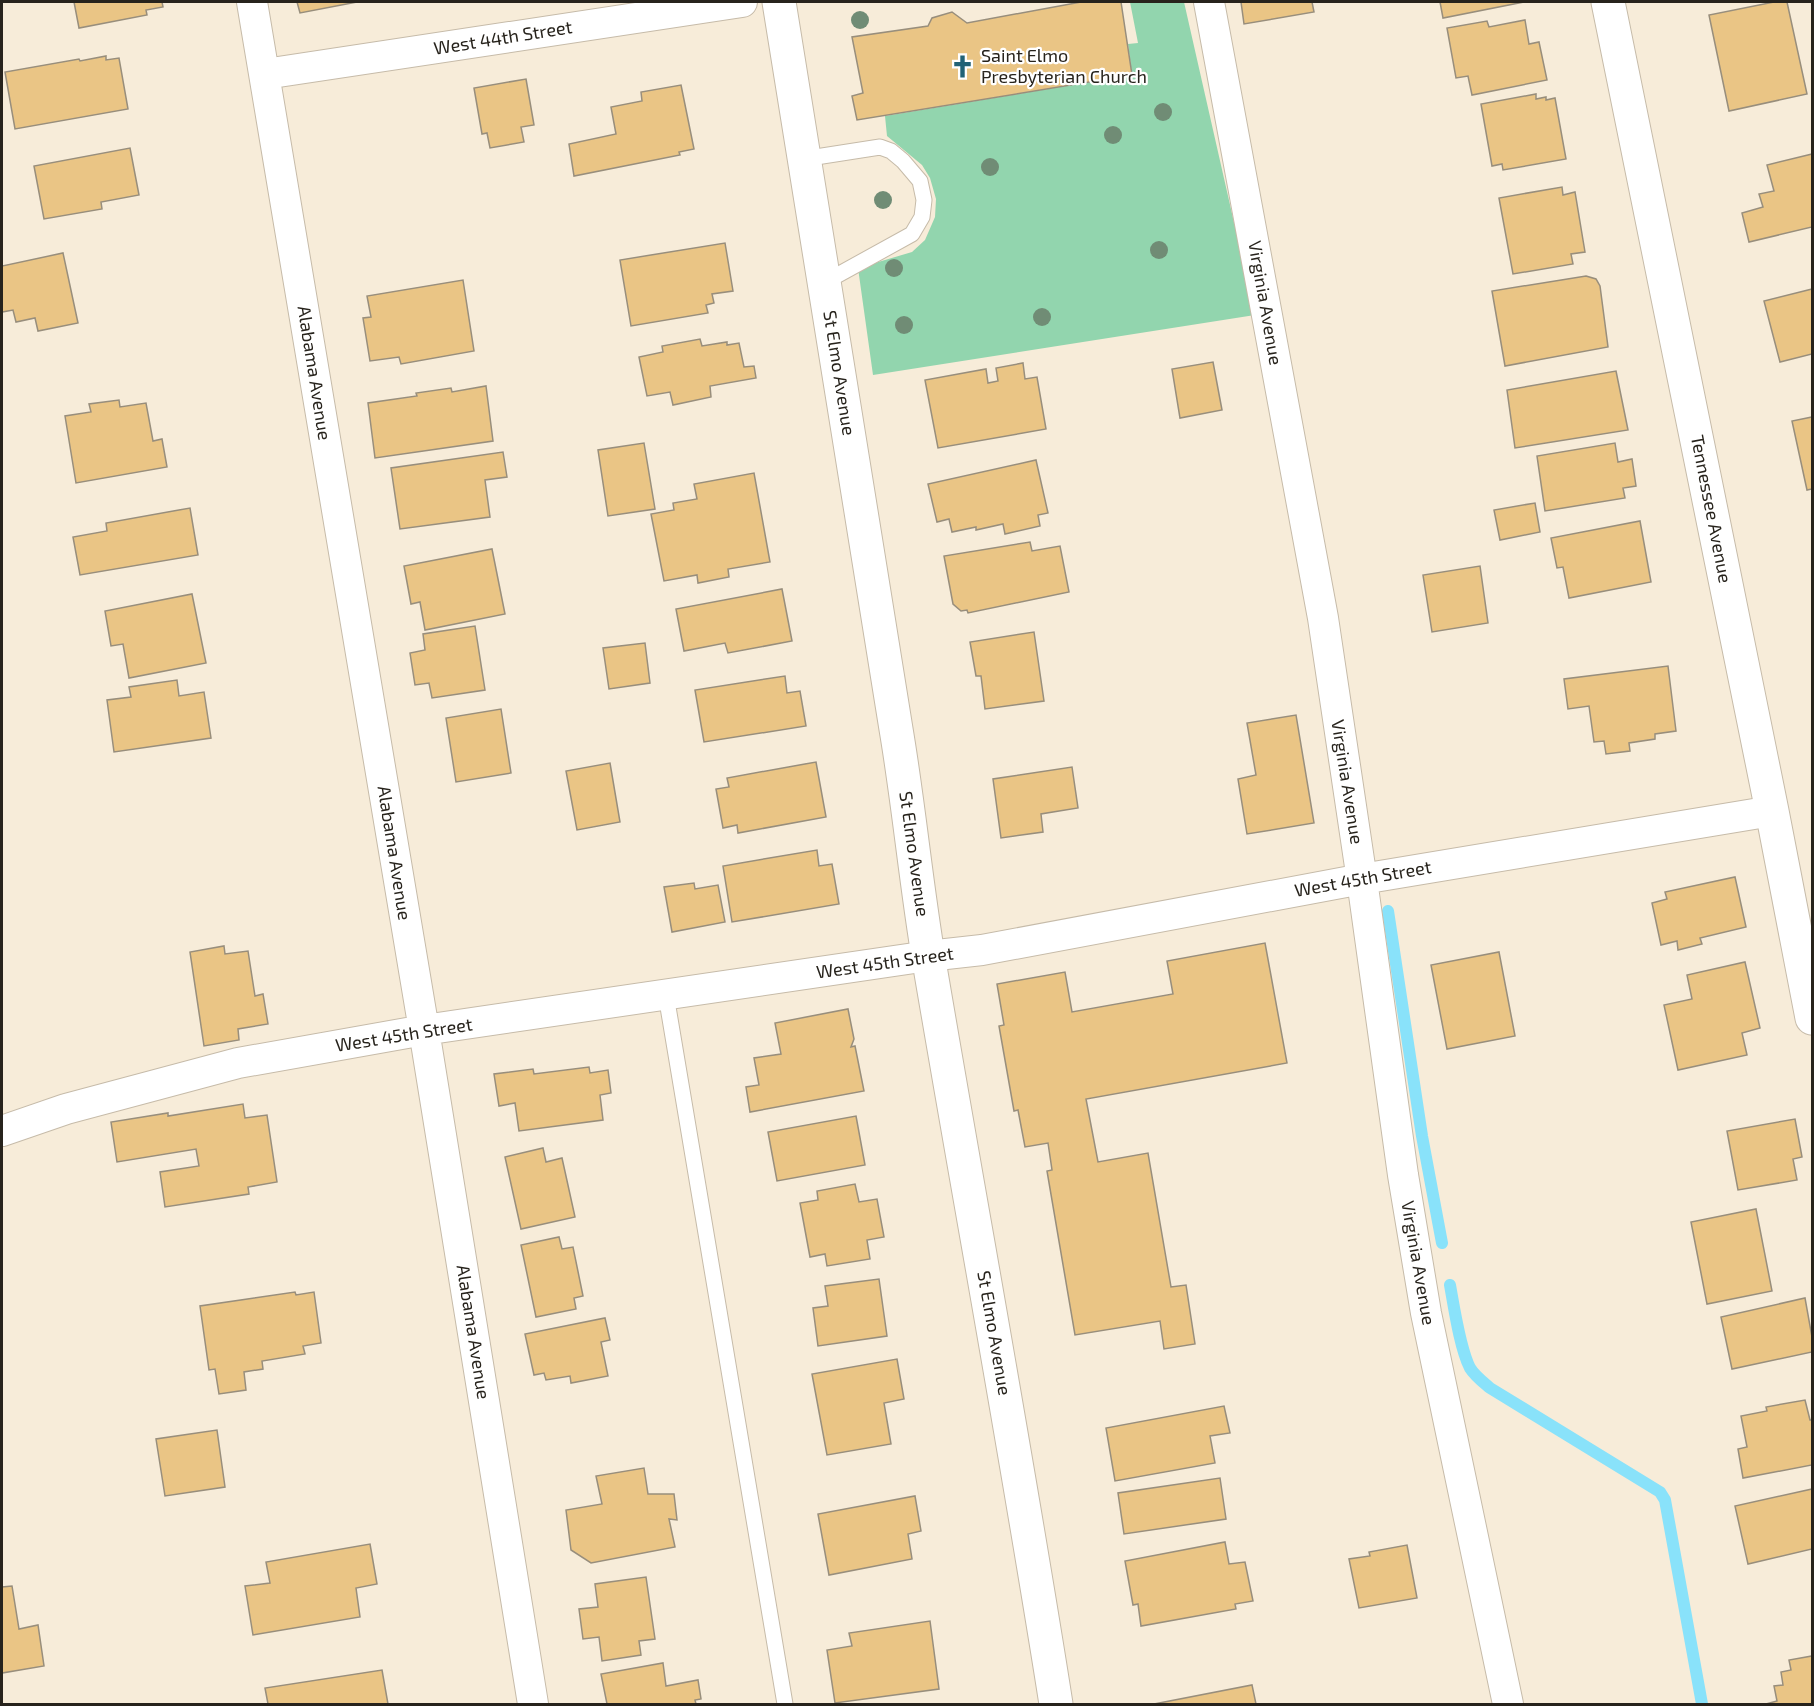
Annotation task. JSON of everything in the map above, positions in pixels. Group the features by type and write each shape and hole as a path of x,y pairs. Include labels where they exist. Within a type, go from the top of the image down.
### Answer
{"main road":[{"name":"St Elmo Avenue","path":"779,2 897,732 928,956 1028,1529 1056,1704"},
{"name":"Tennessee Avenue","path":"1608,2 1772,811 1806,946 1812,1018"}],"street":[{"name":"Alabama Avenue","path":"252,2 424,1030 533,1704"},
{"name":"West 44th Street","path":"264,74 742,2"},
{"name":"Virginia Avenue","path":"1209,2 1323,618 1403,1175 1424,1302 1508,1704"},
{"name":"West 45th Street","path":"2,1131 66,1109 238,1063 424,1030 982,950 1362,879 1772,811"}],"lane":[{"path":"803,159 880,147 891,151 920,182 924,200 921,217 912,234 825,282"},
{"path":"666,995 784,1704"}],"green space":[{"path":"1130,2 1184,2 1255,315 873,375 858,268 912,252 925,240 935,217 936,199 930,178 922,165 887,136 885,116 1132,75 1128,44 1138,43"}],"building":[{"path":"74,2 162,2 163,7 146,10 147,15 79,28"},
{"path":"297,2 357,2 300,13"},
{"path":"1081,2 1121,2 1132,75 857,120 852,96 863,93 852,37 928,26 932,18 952,12 967,23"},
{"path":"1241,2 1312,2 1314,12 1244,24"},
{"path":"1440,2 1524,2 1443,18"},
{"path":"1774,2 1787,2 1807,94 1729,111 1709,15"},
{"path":"1525,20 1529,44 1539,42 1547,80 1472,95 1468,76 1456,78 1447,28 1487,21 1489,27"},
{"path":"106,56 106,60 119,58 128,109 15,129 5,72"},
{"path":"526,79 534,125 521,127 524,142 490,148 487,133 482,134 474,88"},
{"path":"681,85 694,149 679,152 680,155 574,176 569,144 616,134 611,107 642,101 641,92"},
{"path":"1536,94 1536,99 1555,98 1566,159 1503,170 1502,164 1492,166 1481,104"},
{"path":"130,148 139,195 101,202 102,209 44,219 34,166"},
{"path":"1812,154 1812,227 1749,242 1742,213 1763,207 1759,194 1774,191 1767,165"},
{"path":"1562,187 1563,195 1575,192 1585,252 1571,254 1573,264 1513,274 1499,198"},
{"path":"725,243 733,291 712,294 714,303 706,305 708,313 631,326 620,260"},
{"path":"63,253 78,323 38,331 35,318 16,322 13,310 2,312 2,266"},
{"path":"1586,276 1596,279 1600,286 1608,347 1505,366 1492,291"},
{"path":"463,280 474,351 401,364 399,357 370,361 363,318 371,317 367,296"},
{"path":"1812,289 1812,354 1780,362 1764,301"},
{"path":"700,339 702,346 727,342 727,345 739,343 744,367 754,366 756,378 710,386 711,397 673,405 670,392 647,396 639,357 663,352 662,346"},
{"path":"1213,362 1222,410 1180,418 1172,369"},
{"path":"1023,363 1025,379 1037,377 1046,429 938,448 925,380 986,369 988,383 998,381 996,368"},
{"path":"1616,371 1628,430 1515,448 1507,390"},
{"path":"486,386 493,441 375,458 368,403 417,396 416,393 451,388 452,392"},
{"path":"119,400 120,407 146,403 153,441 162,439 167,467 76,483 65,416 91,412 89,404"},
{"path":"1812,417 1812,489 1807,490 1792,421"},
{"path":"644,443 655,509 608,516 598,450"},
{"path":"1615,443 1618,462 1632,459 1636,486 1623,488 1625,498 1545,511 1537,456"},
{"path":"503,452 507,477 485,480 490,517 400,529 391,468"},
{"path":"1036,460 1048,513 1038,515 1040,526 1005,534 1003,524 952,532 949,519 937,522 928,484"},
{"path":"754,473 770,562 728,569 729,577 698,583 697,575 664,581 651,514 674,510 673,503 697,499 694,484"},
{"path":"1535,503 1540,532 1500,540 1494,510"},
{"path":"190,508 198,555 80,575 73,537 107,531 106,523"},
{"path":"1640,521 1651,582 1569,598 1563,567 1557,568 1551,538"},
{"path":"1030,542 1032,551 1060,546 1069,592 968,613 967,610 961,611 953,604 944,556"},
{"path":"492,549 505,614 425,630 420,602 411,604 404,566"},
{"path":"1480,566 1488,623 1432,632 1423,575"},
{"path":"782,589 792,641 728,653 725,643 684,651 676,609"},
{"path":"192,594 206,663 129,678 123,644 111,646 105,611"},
{"path":"475,626 485,690 432,698 429,683 415,685 410,653 425,650 423,634"},
{"path":"1034,632 1044,701 985,709 981,676 976,676 970,642"},
{"path":"645,643 650,683 609,689 603,648"},
{"path":"1668,666 1676,731 1655,734 1655,739 1629,743 1630,751 1606,754 1604,741 1594,742 1589,706 1568,709 1564,679"},
{"path":"785,676 787,693 800,691 806,726 704,742 695,690"},
{"path":"177,680 179,696 204,692 211,738 114,752 107,700 131,697 129,687"},
{"path":"501,709 511,773 456,782 446,718"},
{"path":"1296,715 1314,823 1247,834 1238,779 1256,775 1247,723"},
{"path":"816,762 826,817 738,833 737,825 723,828 716,789 729,787 727,778"},
{"path":"610,763 620,822 577,830 566,771"},
{"path":"1072,767 1078,808 1041,814 1043,832 1001,838 993,779"},
{"path":"817,850 819,866 832,864 839,904 732,922 723,866"},
{"path":"1735,877 1746,927 1700,938 1702,944 1678,950 1677,941 1661,945 1652,903 1667,899 1665,892"},
{"path":"694,883 695,889 718,885 725,922 672,932 664,887"},
{"path":"1265,943 1287,1063 1086,1099 1098,1162 1148,1153 1171,1287 1186,1285 1195,1344 1164,1349 1160,1321 1075,1335 1047,1171 1052,1170 1048,1143 1025,1147 1018,1110 1014,1111 999,1026 1004,1025 997,984 1065,972 1072,1012 1173,994 1167,961"},
{"path":"224,946 225,954 248,951 255,996 263,994 268,1024 238,1029 239,1040 204,1046 190,952"},
{"path":"1499,952 1515,1036 1447,1049 1431,965"},
{"path":"1745,962 1760,1028 1742,1033 1747,1055 1678,1070 1664,1005 1692,999 1687,975"},
{"path":"848,1009 854,1039 851,1047 855,1046 864,1091 750,1112 746,1087 759,1085 754,1058 781,1054 775,1023"},
{"path":"589,1067 590,1073 608,1070 611,1093 600,1095 603,1120 519,1131 515,1103 499,1106 494,1074 533,1069 534,1074"},
{"path":"243,1104 245,1118 267,1115 277,1182 248,1187 249,1194 165,1207 160,1172 199,1166 196,1149 117,1162 111,1122"},
{"path":"856,1116 865,1165 777,1181 768,1132"},
{"path":"1795,1119 1802,1157 1793,1159 1797,1180 1738,1190 1727,1131"},
{"path":"543,1148 546,1162 562,1158 575,1217 521,1229 505,1157"},
{"path":"855,1184 859,1202 877,1199 884,1237 867,1240 870,1259 827,1266 825,1254 810,1257 800,1203 818,1200 817,1191"},
{"path":"1756,1209 1772,1291 1707,1304 1691,1222"},
{"path":"559,1237 562,1249 573,1247 583,1296 574,1298 576,1309 536,1317 521,1245"},
{"path":"879,1279 887,1336 818,1346 813,1308 828,1306 825,1286"},
{"path":"295,1292 296,1295 314,1292 321,1343 303,1346 305,1354 262,1361 263,1369 244,1372 246,1390 219,1394 215,1369 209,1370 200,1306"},
{"path":"1805,1298 1812,1337 1812,1352 1732,1369 1721,1317"},
{"path":"605,1318 610,1340 601,1342 608,1376 571,1383 570,1376 546,1380 544,1373 534,1375 525,1334"},
{"path":"897,1359 904,1399 884,1403 891,1444 827,1455 812,1374"},
{"path":"1805,1400 1810,1420 1812,1420 1812,1465 1743,1478 1738,1449 1747,1447 1741,1416 1767,1411 1766,1407"},
{"path":"1224,1406 1230,1433 1210,1436 1215,1463 1115,1481 1106,1428"},
{"path":"217,1430 225,1487 165,1496 156,1439"},
{"path":"644,1468 648,1494 674,1494 677,1520 669,1519 675,1547 591,1563 571,1550 566,1510 602,1504 596,1476"},
{"path":"1220,1478 1226,1519 1124,1534 1118,1493"},
{"path":"1812,1489 1812,1549 1748,1564 1735,1506"},
{"path":"915,1496 921,1531 908,1534 912,1559 829,1575 818,1514"},
{"path":"1225,1542 1229,1564 1245,1562 1253,1601 1235,1604 1236,1609 1141,1626 1138,1604 1133,1605 1125,1561"},
{"path":"370,1544 377,1584 356,1588 360,1617 253,1635 245,1586 270,1583 266,1562"},
{"path":"1407,1545 1417,1598 1359,1608 1349,1559 1370,1556 1369,1552"},
{"path":"646,1577 655,1639 639,1641 641,1655 602,1661 599,1637 583,1639 579,1609 598,1607 595,1584"},
{"path":"12,1586 19,1629 38,1625 44,1666 2,1673 2,1587"},
{"path":"930,1621 939,1689 835,1703 827,1650 852,1646 849,1633"},
{"path":"1812,1656 1812,1704 1766,1704 1777,1701 1774,1686 1783,1685 1781,1672 1791,1670 1789,1660"},
{"path":"663,1663 666,1686 698,1680 701,1699 695,1700 696,1704 607,1704 601,1674"},
{"path":"382,1670 388,1704 268,1704 265,1688"},
{"path":"1252,1685 1256,1704 1154,1704"}],"waterway":[{"path":"1388,911 1422,1136 1442,1243"},
{"path":"1450,1285 1463,1350 1470,1368 1477,1376 1490,1388 1660,1492 1665,1500 1702,1704"}],"place":[{"name":"Saint Elmo Presbyterian Church","path":"963,66"}]}
